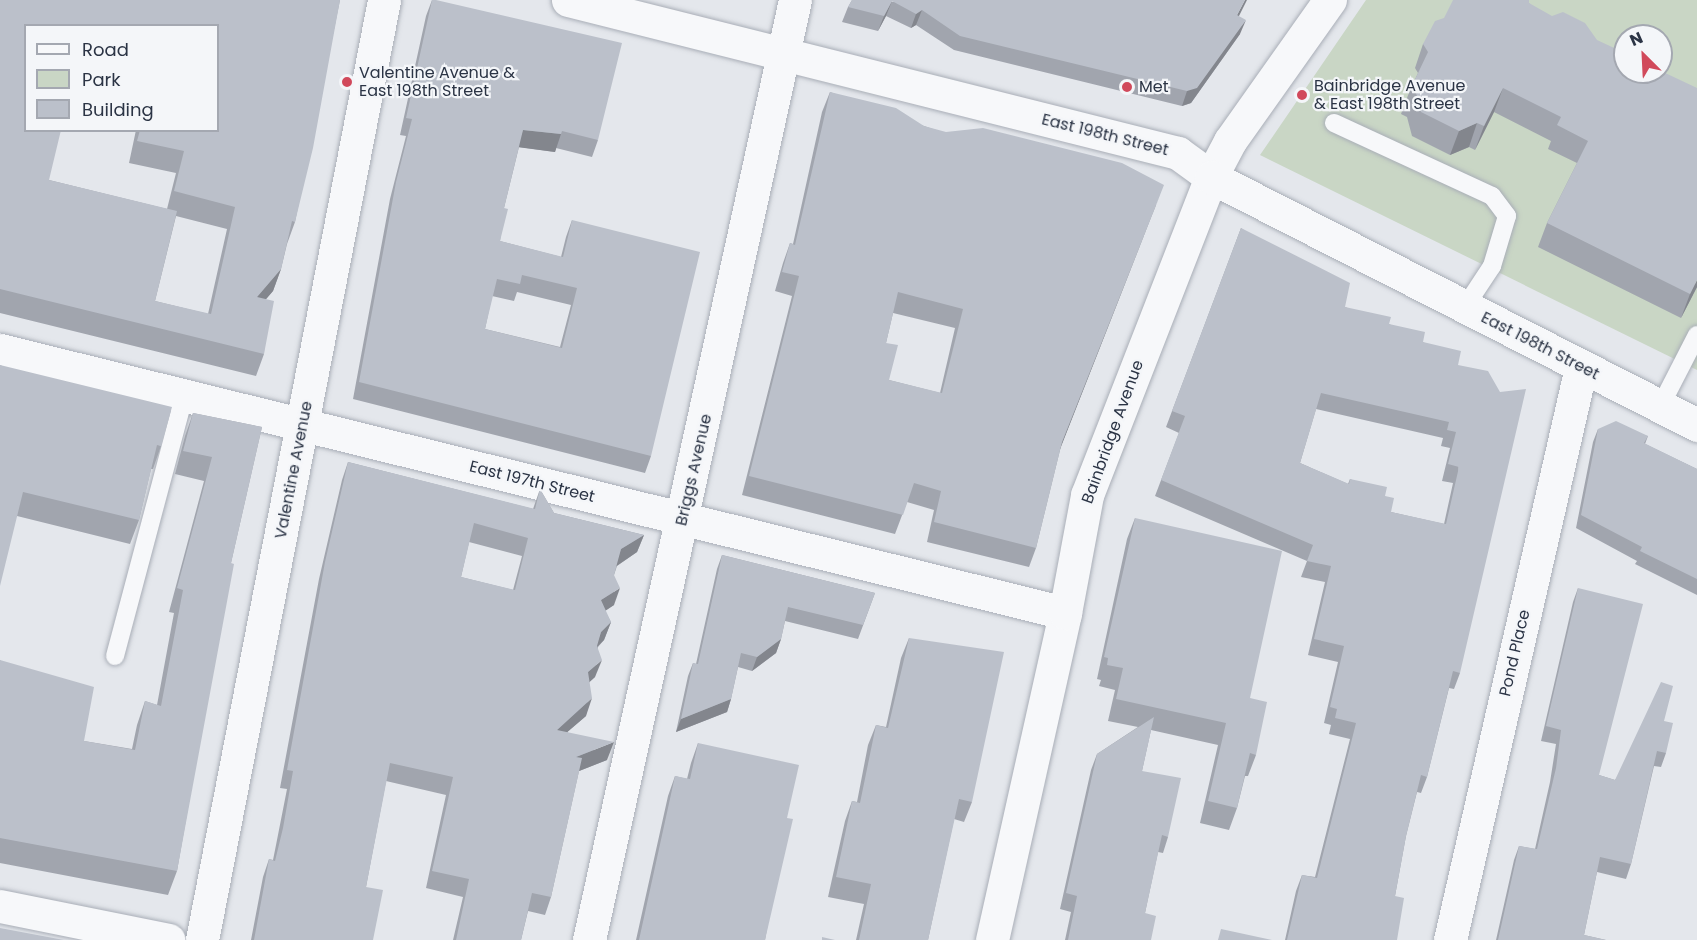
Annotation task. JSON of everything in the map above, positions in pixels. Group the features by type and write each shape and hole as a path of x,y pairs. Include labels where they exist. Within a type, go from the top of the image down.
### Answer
{"street":[{"name":"Valentine Avenue","path":"202,940 384,0"},
{"name":"East 198th Street","path":"568,0 1178,153 1211,177 1697,426"},
{"name":"Briggs Avenue","path":"590,940 786,56 795,0"},
{"name":"Bainbridge Avenue","path":"992,940 1065,613 1087,495 1211,177 1230,141 1330,0"},
{"name":"East 197th Street","path":"0,350 1065,613"},
{"name":"Pond Place","path":"1449,940 1581,367"},
{"path":"0,906 169,940"}],"lane":[{"path":"1334,123 1492,196 1507,216 1492,266 1465,307"},
{"path":"1660,407 1697,335"},
{"path":"115,656 184,396"}],"green space":[{"path":"1366,0 1697,0 1697,370 1260,155"}],"building":[{"path":"0,0 340,0 313,148 295,222 292,221 281,269 257,297 274,301 264,354 0,289","holes":["24,24 219,24 219,132 139,132 137,141 184,151 174,191 235,207 211,314 155,301 177,211 49,180 61,132 24,132"]},
{"path":"432,0 622,43 598,140 562,131 561,134 523,130 504,208 508,209 500,241 563,257 572,220 700,252 651,456 359,382 396,182 412,119 406,118","holes":["522,275 577,288 562,348 485,329 497,279 520,284"]},
{"path":"852,0 1245,0 1237,15 1246,20 1197,88 1187,91 960,36 922,10 916,14 892,1 884,16 848,7"},
{"path":"1453,0 1529,0 1529,3 1552,16 1563,12 1585,23 1597,40 1613,47 1613,84 1673,84 1673,77 1697,88 1697,280 1690,294 1547,223 1588,141 1557,125 1561,117 1503,88 1484,126 1477,123 1459,131 1421,112 1416,93 1410,90 1428,52 1423,44 1435,21 1444,18"},
{"path":"830,92 896,108 924,126 946,132 983,128 1122,163 1164,185 1062,442 1036,548 934,522 941,491 914,483 903,515 749,476 799,276 782,272 790,243 795,245","holes":["898,292 963,309 942,393 889,380 898,345 886,343"]},
{"path":"1241,228 1350,283 1345,307 1391,317 1389,324 1425,332 1423,342 1461,351 1458,365 1488,371 1500,392 1526,389 1460,673 1453,671 1427,777 1421,775 1406,836 1395,896 1404,898 1397,940 1287,940 1302,875 1317,878 1356,723 1335,718 1337,709 1330,707 1344,646 1314,639 1331,566 1307,561 1313,545 1161,480 1185,416 1172,411","holes":["1321,393 1449,422 1447,430 1456,432 1448,464 1459,467 1446,524 1391,512 1394,498 1385,496 1387,487 1350,479 1349,484 1300,463"]},
{"path":"0,365 172,407 161,446 157,445 139,520 23,492 0,586"},
{"path":"193,413 262,427 231,563 234,564 177,871 0,838 0,660 94,687 84,741 135,750 145,701 161,706 183,590 177,588 212,457 183,451"},
{"path":"1616,421 1648,436 1644,443 1697,469 1697,579 1640,551 1642,547 1581,515 1598,429"},
{"path":"348,462 535,509 540,489 554,513 644,535 621,549 614,575 620,588 601,600 611,622 601,632 597,646 602,660 588,672 592,698 557,730 614,742 576,757 582,758 551,897 532,893 521,940 456,940 469,879 432,871 453,777 390,763 366,887 383,890 373,940 254,940 269,859 275,861 283,828 293,771 287,770 325,562","holes":["474,523 528,538 515,590 461,577"]},
{"path":"1135,518 1282,551 1250,698 1267,702 1256,755 1250,753 1237,808 1208,801 1226,723 1116,699 1123,668 1107,665 1108,658 1104,657"},
{"path":"722,555 875,593 863,625 788,607 781,639 757,657 741,653 731,699 681,719 693,663 698,664"},
{"path":"1578,588 1643,604 1599,775 1615,780 1661,682 1673,686 1664,721 1673,723 1666,753 1657,751 1631,864 1600,857 1584,935 1606,940 1498,940 1519,846 1537,849 1556,768 1561,730 1546,726"},
{"path":"909,638 1004,652 972,802 959,799 928,940 859,940 871,884 836,877 852,801 860,803 876,725 888,728"},
{"path":"1154,717 1142,771 1181,778 1168,837 1162,835 1145,913 1156,916 1151,940 1068,940 1077,896 1066,893 1097,754"},
{"path":"698,743 799,765 787,818 793,819 765,940 639,940 675,776 690,779"},
{"path":"0,928 64,940 0,940"},
{"path":"1221,929 1272,940 1218,940"}],"place":[{"name":"Valentine Avenue & East 198th Street","path":"347,82"},
{"name":"Met","path":"1127,87"},
{"name":"Bainbridge Avenue & East 198th Street","path":"1302,95"}]}
